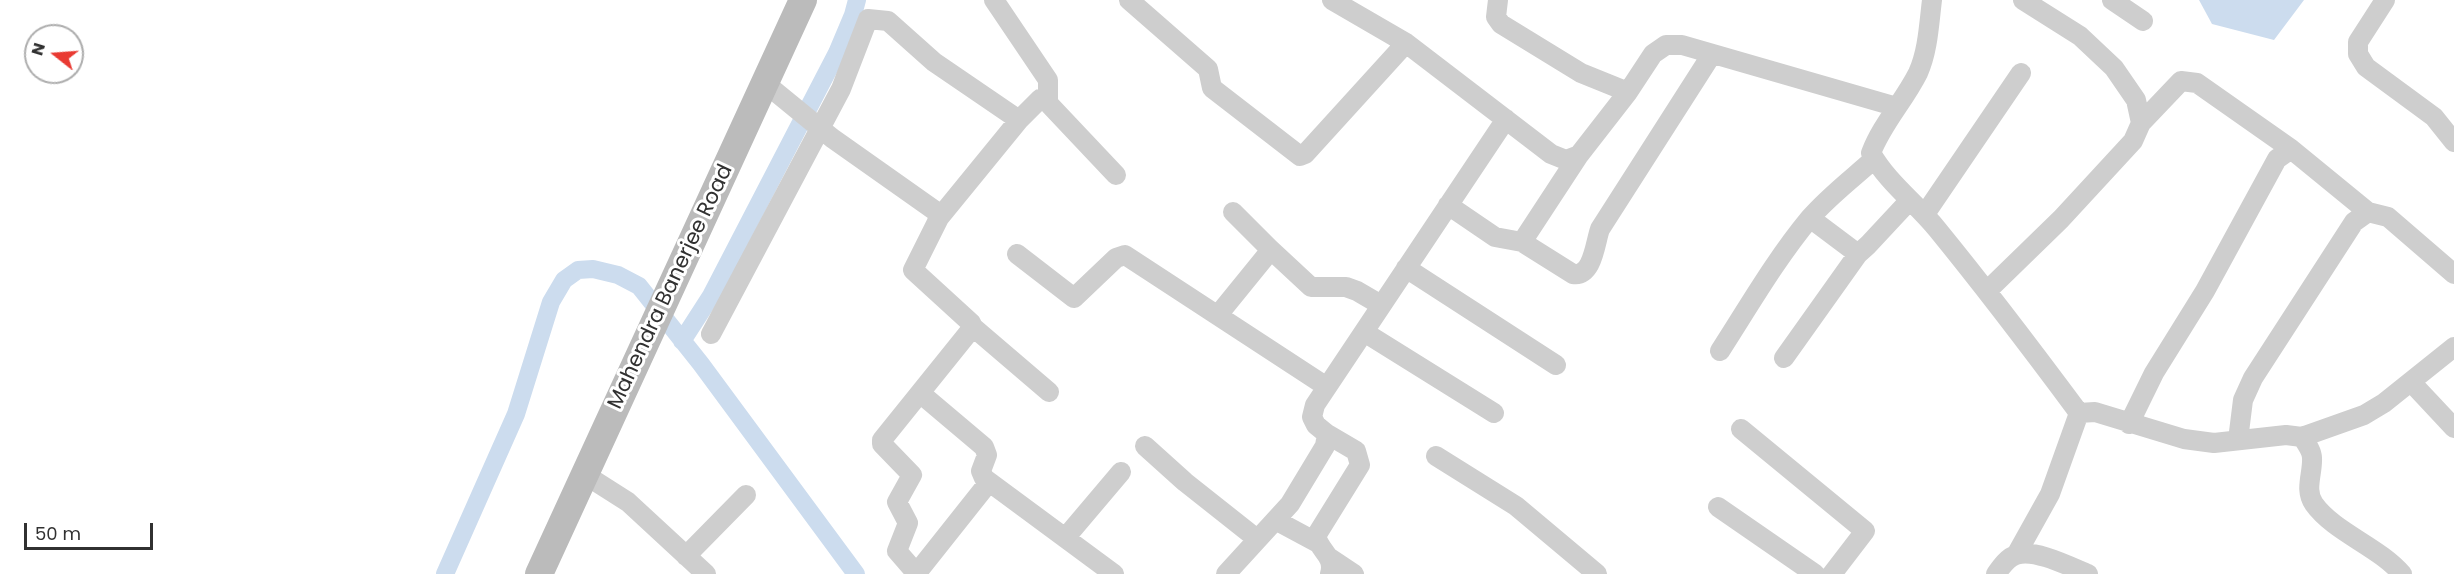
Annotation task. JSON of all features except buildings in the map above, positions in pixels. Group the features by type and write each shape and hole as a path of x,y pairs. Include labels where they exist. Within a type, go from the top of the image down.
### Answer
{"street":[{"name":"Mahendra Banerjee Road","path":"546,571 584,474 803,0"},
{"path":"994,0 1048,80 1048,103"},
{"path":"1129,0 1208,69 1212,88 1300,156 1305,154 1406,43"},
{"path":"1332,0 1406,43 1551,154 1566,160 1580,155"},
{"path":"1498,0 1496,17 1501,24 1581,73 1628,93"},
{"path":"1932,0 1927,41 1918,72 1877,138 1871,153 1909,201 1925,214 1987,291 2079,413"},
{"path":"2023,0 2080,36 2114,68 2136,100 2141,123"},
{"path":"2112,0 2143,21"},
{"path":"2385,0 2358,42 2358,54 2366,67 2434,117 2454,142"},
{"path":"711,334 817,126 841,88 866,22 872,18 888,21 939,66 1019,120"},
{"path":"1521,242 1580,155 1628,93 1653,54 1666,45 1682,45 1897,107"},
{"path":"1448,205 1495,237 1521,242 1573,274 1579,275 1584,272 1591,261 1600,229 1712,54"},
{"path":"1925,214 2021,73"},
{"path":"1987,291 2061,219 2125,150 2133,141 2141,123 2181,81 2188,80 2197,83 2291,149 2368,212 2388,217 2454,274"},
{"path":"765,84 817,126 934,210 939,218"},
{"path":"1049,392 973,327 913,270 939,218 1019,120 1040,99 1048,103 1116,175"},
{"path":"1326,558 1316,536 1360,465 1356,451 1316,425 1312,417 1315,405 1506,119"},
{"path":"2129,424 2154,373 2205,291 2277,159 2291,149"},
{"path":"1720,351 1770,272 1810,218 1874,159"},
{"path":"1784,358 1858,254 1909,201"},
{"path":"1233,212 1311,287 1346,287 1382,305"},
{"path":"2238,440 2243,400 2253,378 2354,222 2368,212"},
{"path":"1810,218 1858,254"},
{"path":"1218,315 1269,254 1269,248"},
{"path":"1017,255 1074,298 1116,258 1125,255 1327,387"},
{"path":"1406,268 1556,365"},
{"path":"973,327 882,440 882,444 912,475 897,502 908,524 897,551 916,574 989,482"},
{"path":"1364,332 1494,413"},
{"path":"2079,413 2095,412 2184,439 2214,443 2286,435 2302,437 2364,415 2384,403 2454,347"},
{"path":"2411,382 2454,428"},
{"path":"920,393 984,447 987,455 981,475 1114,574"},
{"path":"1996,574 2003,564 2016,555 2050,494 2079,413"},
{"path":"1741,429 1866,531 1832,574"},
{"path":"1229,573 1257,538 1277,521 1290,504 1325,446 1327,434"},
{"path":"2302,437 2312,456 2309,487 2313,502 2326,516 2381,555 2402,574"},
{"path":"1145,446 1185,482 1257,538"},
{"path":"1436,456 1516,506 1597,574"},
{"path":"1066,537 1121,472"},
{"path":"584,474 628,502 706,574"},
{"path":"686,556 746,495"},
{"path":"1718,507 1815,574"},
{"path":"1277,521 1326,558 1354,574"},
{"path":"2016,555 2031,554 2088,574"}],"water":[{"path":"2199,0 2304,0 2274,40 2212,24"}],"waterway":[{"path":"682,341 711,296 837,53 857,0"},
{"path":"445,574 516,414 551,302 564,280 578,270 593,269 618,275 639,286 701,364 856,574"}]}
